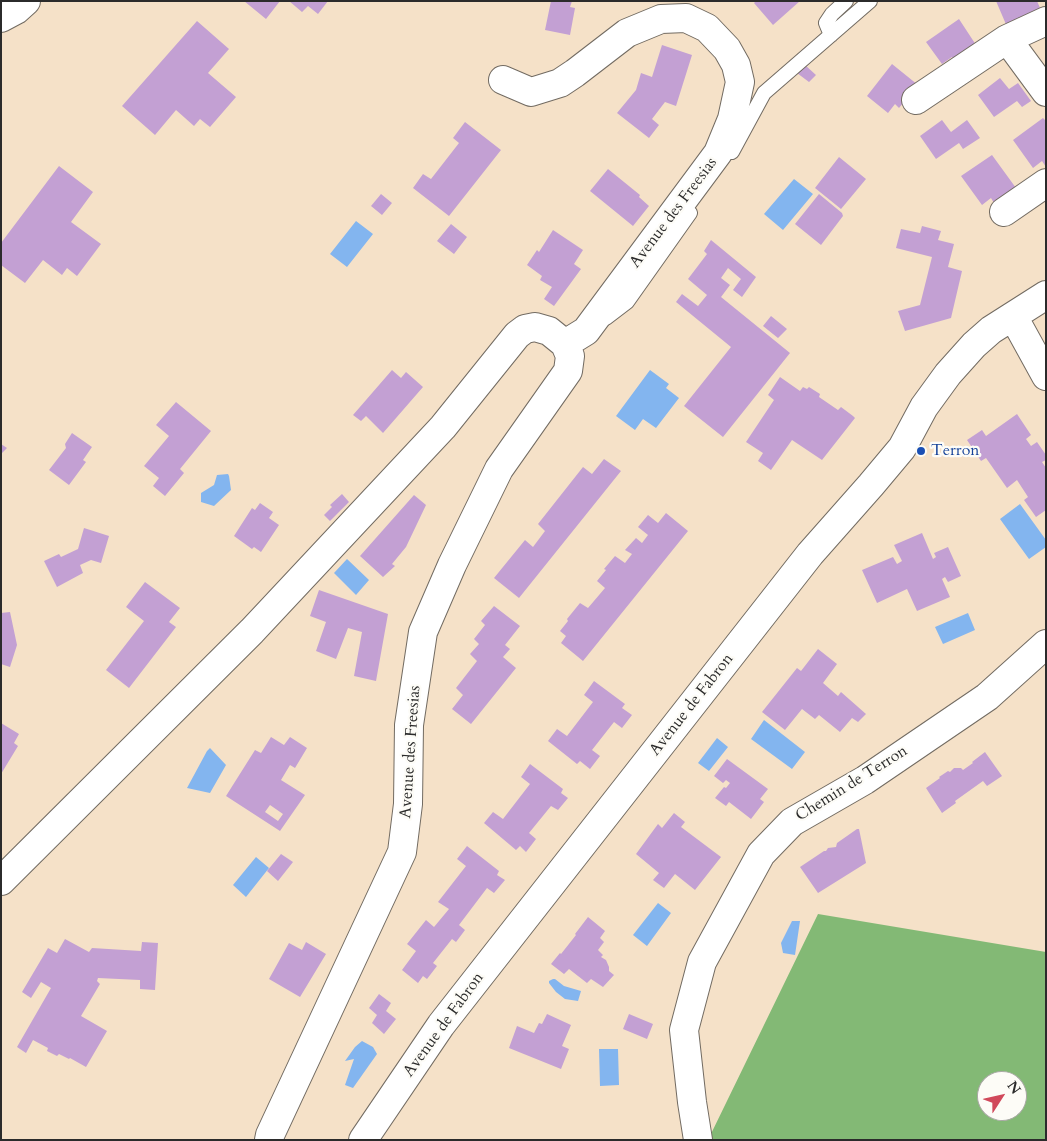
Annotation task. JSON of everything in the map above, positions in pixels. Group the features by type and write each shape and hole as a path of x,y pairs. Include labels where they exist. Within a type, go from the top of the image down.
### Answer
{"street":[{"path":"1,18 16,10 26,1"},
{"name":"Avenue des Freesias","path":"269,1140 402,852 408,804 409,726 423,632 452,565 499,469 568,371 570,356 576,338 718,153 732,119 740,82 736,65 727,49 707,28 686,18 661,19 627,33 560,83 531,92 503,80"},
{"path":"916,100 1007,39 1046,21"},
{"path":"1007,39 1046,92"},
{"path":"1004,212 1046,183"},
{"name":"Avenue de Fabron","path":"363,1140 448,1018 810,554 902,448 924,407 948,374 992,330 1046,295"},
{"path":"1014,316 1046,376"},
{"path":"1,881 252,631 443,427 517,335 525,328 535,326 576,338"},
{"name":"Chemin de Terron","path":"698,1140 684,1030 702,962 761,854 792,822 865,780 987,697 1046,644"}],"lane":[{"path":"831,35 826,23 832,14 846,1"},
{"path":"576,338 627,302 727,161 764,93 870,1"}],"green space":[{"path":"818,914 1046,952 1046,1140 708,1140"}],"water":[{"path":"794,179 813,194 783,230 764,214"},
{"path":"356,221 373,234 347,267 330,254"},
{"path":"650,370 669,384 666,388 679,398 656,428 643,419 635,430 616,416"},
{"path":"228,474 231,490 214,506 201,502 201,493 214,485 217,475"},
{"path":"1020,504 1046,540 1046,547 1029,559 1000,519"},
{"path":"347,559 369,580 356,595 334,573"},
{"path":"968,613 975,630 943,644 935,627"},
{"path":"764,720 805,752 792,769 751,739"},
{"path":"717,738 728,747 709,771 698,763"},
{"path":"210,748 226,765 210,793 187,788 207,751"},
{"path":"256,857 269,868 246,897 233,885"},
{"path":"658,903 671,913 647,946 633,935"},
{"path":"792,921 800,921 795,955 783,953 781,943"},
{"path":"553,979 564,986 581,991 578,1001 565,999 556,992 549,983"},
{"path":"362,1041 373,1047 377,1054 353,1088 345,1085 354,1059 345,1061"},
{"path":"599,1049 618,1049 619,1085 600,1086"}],"building":[{"path":"244,1 280,1 266,19"},
{"path":"289,1 328,1 318,14 308,6 302,12"},
{"path":"551,1 572,1 570,7 575,8 570,35 545,30"},
{"path":"756,1 800,1 773,25 754,3"},
{"path":"996,1 1037,1 1043,15 1008,29"},
{"path":"959,19 978,48 956,63 952,57 942,64 926,42"},
{"path":"197,21 229,49 208,73 236,97 210,127 200,119 194,126 176,110 155,135 122,106"},
{"path":"662,45 692,55 676,106 665,102 652,119 659,125 649,138 617,113 636,90 641,73 652,77"},
{"path":"892,64 918,85 899,108 895,104 888,113 867,96"},
{"path":"805,65 816,75 809,82 797,73"},
{"path":"1000,78 1009,89 1018,83 1031,101 1022,107 1017,101 994,117 978,95"},
{"path":"1043,118 1046,121 1046,167 1042,161 1033,168 1013,140"},
{"path":"942,120 951,132 967,120 980,138 963,149 959,143 936,159 920,136"},
{"path":"465,122 501,150 449,216 413,188 423,174 431,179 459,143 453,138"},
{"path":"992,155 1016,188 994,203 991,198 982,205 961,176"},
{"path":"839,157 866,179 841,209 815,188"},
{"path":"59,166 93,192 71,222 101,244 77,276 67,268 62,275 43,260 25,283 1,265 1,243"},
{"path":"608,169 640,195 639,197 649,206 633,226 590,191"},
{"path":"381,194 392,203 382,215 371,206"},
{"path":"819,194 842,213 843,216 821,245 795,224"},
{"path":"451,224 467,237 454,254 437,241"},
{"path":"922,226 941,231 938,240 954,244 948,267 962,271 951,318 905,331 898,311 920,305 932,257 896,248 901,229 920,233"},
{"path":"553,230 583,250 574,264 581,269 554,306 544,299 552,287 540,280 542,276 527,265 537,250 539,252"},
{"path":"711,240 756,277 742,297 733,290 741,279 728,268 721,278 730,285 721,297 790,353 723,437 684,406 731,347 676,302 682,294 698,306 707,295 688,279 707,254 704,251"},
{"path":"771,316 787,329 778,338 763,326"},
{"path":"392,370 401,378 406,372 423,387 383,433 366,416 361,421 353,415"},
{"path":"780,377 800,391 803,387 807,389 809,387 820,394 819,397 838,410 841,407 855,418 822,460 792,440 771,470 758,461 763,453 746,442 774,400 768,395"},
{"path":"176,402 211,431 180,469 184,473 165,496 153,486 159,478 144,466 169,436 156,425"},
{"path":"1017,414 1031,435 1026,439 1031,446 1037,442 1046,455 1046,460 1042,462 1046,468 1046,510 1036,517 1024,500 1028,497 1017,480 1007,488 986,458 981,461 967,440 982,430 986,436"},
{"path":"72,433 92,447 83,460 86,462 69,485 49,470 66,448 65,444"},
{"path":"1,444 7,448 1,454"},
{"path":"604,459 621,471 519,598 494,578 525,540 533,547 545,531 538,524 583,467 592,474"},
{"path":"342,494 349,502 330,521 324,515 332,507 330,505"},
{"path":"414,495 426,505 406,547 392,564 395,566 383,577 360,556"},
{"path":"260,503 273,512 269,518 279,525 261,552 254,547 252,549 234,536 252,508 255,510"},
{"path":"666,513 688,531 583,661 561,643 566,636 560,631 580,603 588,608 605,588 597,581 615,556 625,563 632,554 625,550 636,538 642,543 648,535 638,527 648,515 658,523"},
{"path":"84,528 109,536 101,563 91,560 80,565 83,573 57,587 44,561 59,554 61,557 78,549"},
{"path":"922,533 933,559 936,557 934,553 948,547 961,576 948,582 945,577 942,579 950,597 917,611 907,589 877,603 862,570 893,557 897,564 902,561 894,545"},
{"path":"145,582 180,608 169,622 176,627 129,688 106,670 144,621 126,607"},
{"path":"319,590 388,614 376,681 354,676 362,632 348,628 336,659 316,651 326,622 310,616"},
{"path":"494,606 520,626 505,645 510,649 503,657 516,668 471,724 452,709 463,695 456,688 477,661 470,654 479,644 474,639 485,625 481,621"},
{"path":"10,612 17,645 10,667 1,664 1,613"},
{"path":"818,649 837,664 823,683 838,696 841,692 866,714 858,722 852,718 840,732 819,715 815,719 802,709 785,730 762,712 797,668 801,671"},
{"path":"594,681 625,704 622,708 632,715 622,728 614,722 592,750 600,756 590,769 580,761 577,764 548,741 557,729 567,736 593,702 584,695"},
{"path":"1,723 19,734 14,743 18,746 1,774"},
{"path":"271,737 284,745 290,737 307,748 295,768 290,765 281,780 305,795 280,831 226,796 255,750 261,753","holes":["270,805 283,814 278,821 265,812"]},
{"path":"985,752 1002,776 987,786 983,781 942,813 926,788 954,768 961,768 963,770"},
{"path":"727,759 768,789 760,799 764,802 751,819 729,802 726,806 715,798 730,783 726,780 723,783 714,776"},
{"path":"530,764 563,789 561,793 568,798 558,810 551,806 529,833 536,839 526,852 520,846 516,850 484,823 493,812 503,819 530,784 521,777"},
{"path":"674,813 685,822 681,827 721,857 695,890 675,874 664,888 653,880 659,873 636,854 658,824 662,828"},
{"path":"859,829 866,863 818,893 800,867 828,848 836,847 837,843"},
{"path":"467,846 499,871 497,875 505,880 494,893 487,888 459,925 465,930 456,942 452,939 433,963 437,966 427,979 423,976 418,983 402,970 416,951 407,944 426,920 434,927 449,909 438,902 466,866 457,859"},
{"path":"281,854 293,862 278,881 267,871"},
{"path":"588,917 605,931 600,938 604,942 598,950 603,955 601,957 606,960 609,971 614,975 603,987 591,979 587,983 569,969 564,974 551,964 576,935"},
{"path":"65,939 89,952 92,948 141,951 142,942 158,943 155,990 140,989 140,980 98,978 97,981 100,984 81,1016 107,1031 86,1067 70,1058 59,1054 57,1056 47,1051 48,1048 33,1040 26,1053 17,1047 51,988 41,982 31,998 22,992 48,948 57,953"},
{"path":"306,942 326,954 300,997 269,979 289,943 302,950"},
{"path":"379,994 391,1003 386,1011 396,1019 384,1034 372,1023 377,1015 369,1008"},
{"path":"547,1014 571,1025 562,1046 569,1049 561,1069 509,1048 517,1026 534,1033 539,1023 542,1024"},
{"path":"629,1014 653,1024 647,1039 623,1029"}],"place":[{"name":"Terron","path":"921,451"}]}
